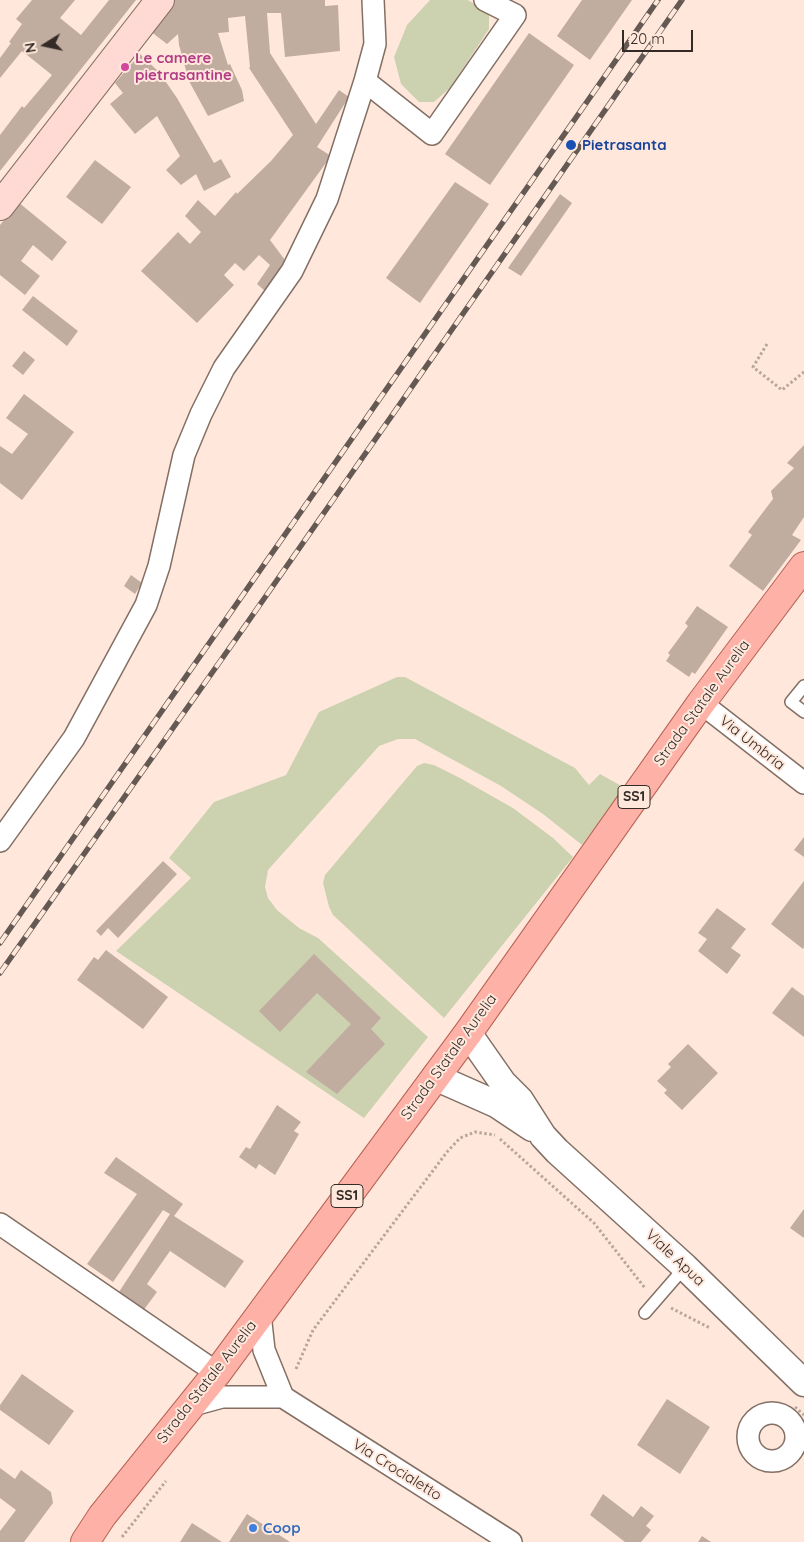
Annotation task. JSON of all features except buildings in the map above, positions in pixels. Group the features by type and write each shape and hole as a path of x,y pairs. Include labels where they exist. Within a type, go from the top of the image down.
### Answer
{"main road":[{"path":"0,206 160,0"},
{"name":"Strada Statale Aurelia","path":"85,1542 102,1516 217,1373 435,1078 700,703 804,566"}],"street":[{"path":"0,841 74,738 146,606 159,566 184,456 201,414 224,368 296,263 327,199 375,44 372,0"},
{"path":"365,81 432,134 515,15 495,2"},
{"name":"Via Umbria","path":"700,703 804,783"},
{"name":"Viale Apua","path":"468,1033 503,1083 520,1100 543,1136"},
{"name":"Viale Apua","path":"435,1078 496,1104 543,1136 685,1267 797,1393"},
{"path":"0,1224 217,1373"},
{"path":"190,1406 222,1397 283,1398 264,1350 260,1314"},
{"name":"Via Crocialetto","path":"283,1398 512,1542"}],"lane":[{"path":"804,686 791,702 804,712"},
{"path":"645,1313 685,1267"}],"path":[{"path":"768,344 753,367 782,390 804,372"},
{"path":"283,1398 313,1330 446,1152 460,1138 476,1132 495,1135 594,1223 655,1300 710,1328 717,1334"},
{"path":"797,1393 804,1415"},
{"path":"119,1540 167,1480"}],"green space":[{"path":"430,0 468,0 489,14 489,29 450,88 434,102 419,102 401,84 394,57 407,25"},
{"path":"397,677 405,677 575,768 589,785 600,774 625,788 582,845 543,814 501,786 415,739 398,739 379,746 268,870 265,887 268,898 277,910 299,928 318,938 428,1037 364,1118 116,951 191,878 169,858 214,802 286,775 319,712"},
{"path":"424,763 434,765 460,778 513,808 553,838 573,857 444,1018 333,915 323,883 325,875 417,766"}],"railway":[{"path":"0,943 658,0"},
{"path":"0,973 682,0"}],"place":[{"name":"Le camere pietrasantine","path":"125,67"},
{"name":"Pietrasanta","path":"571,145"},
{"name":"Coop","path":"253,1528"}]}
